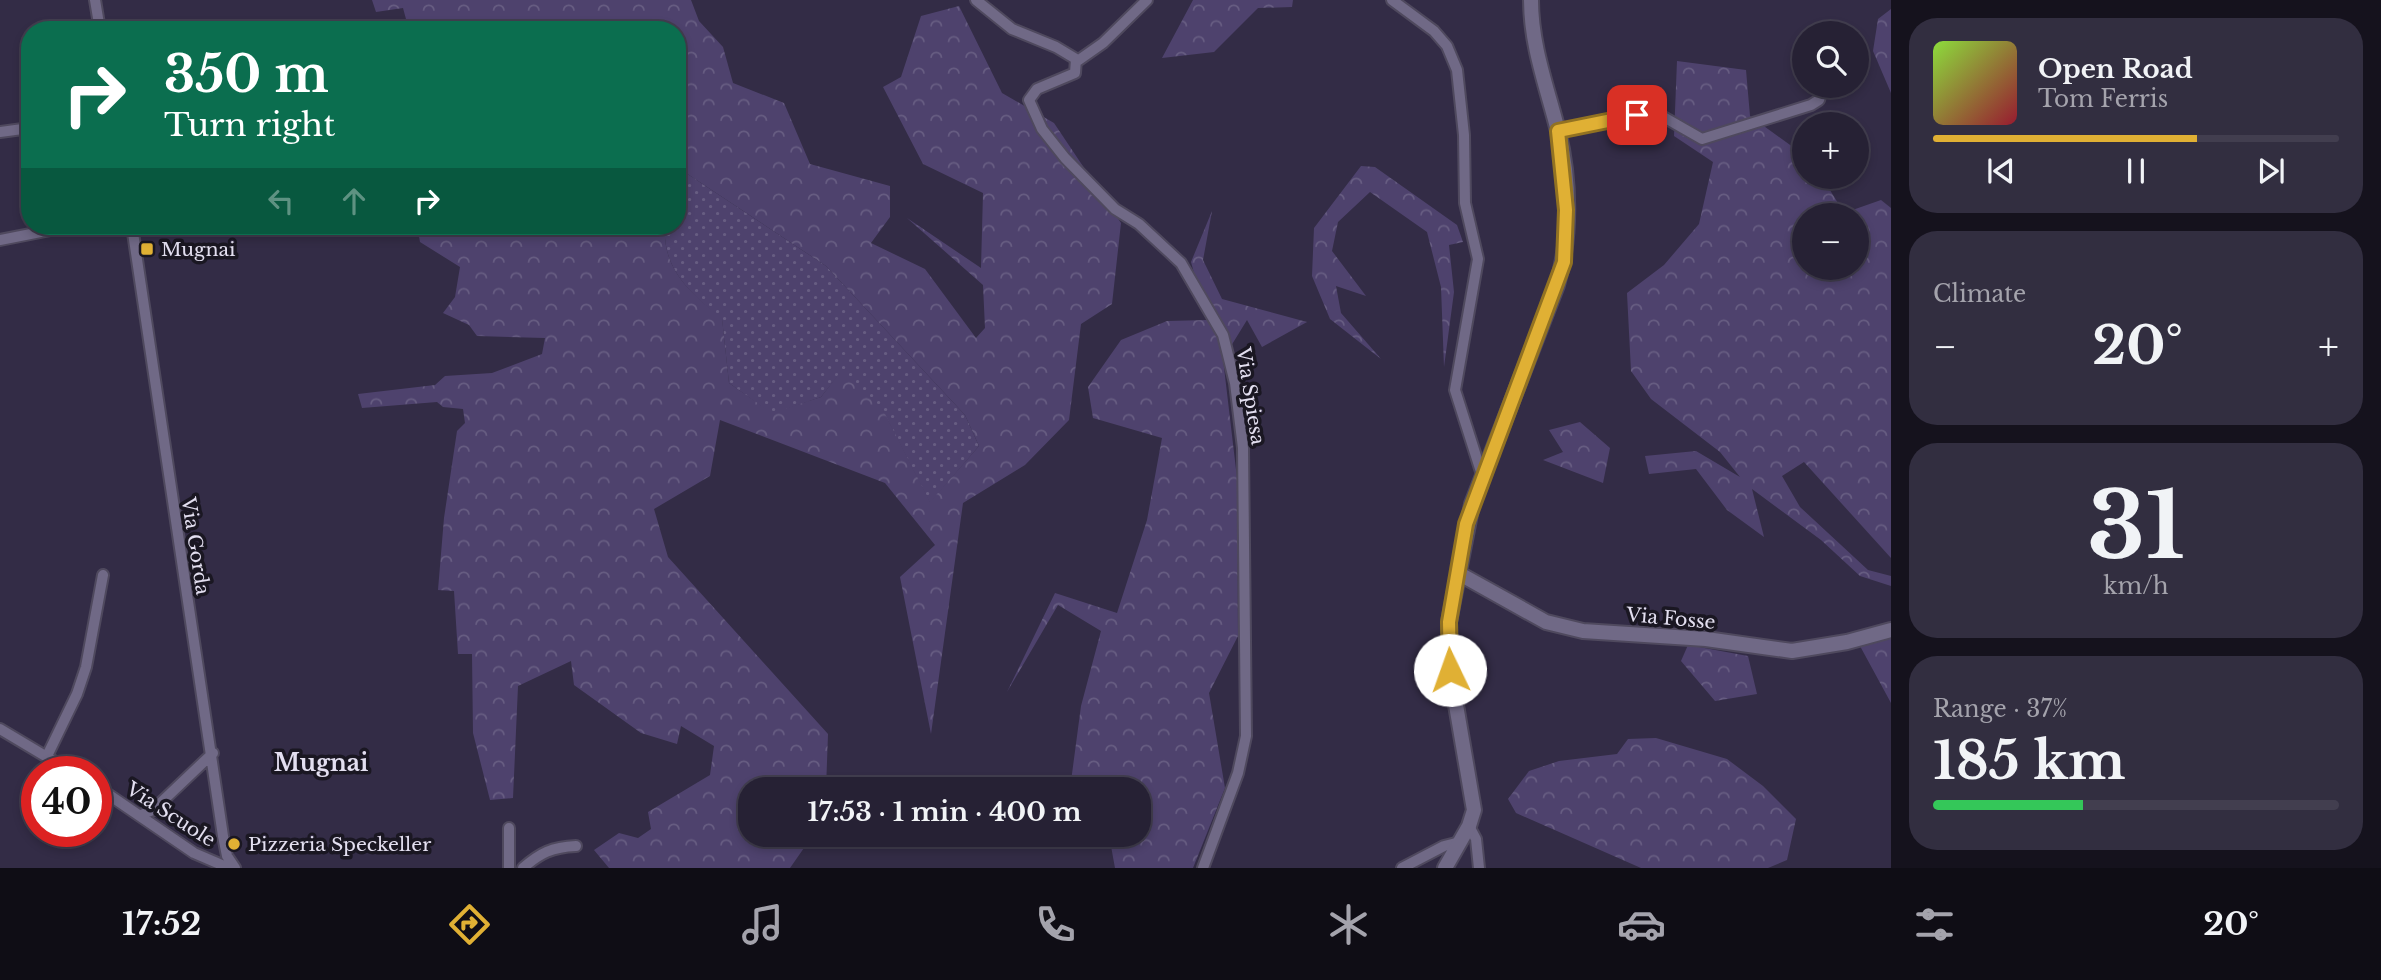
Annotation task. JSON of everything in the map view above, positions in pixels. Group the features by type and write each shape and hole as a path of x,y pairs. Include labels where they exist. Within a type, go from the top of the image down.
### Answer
{"street":[{"path":"95,0 98,21"},
{"path":"976,0 1012,29 1056,47 1076,62 1104,43 1147,0"},
{"path":"1392,0 1434,31 1447,46 1457,70 1464,135 1465,203 1478,259 1455,390 1483,478"},
{"path":"1445,868 1469,825 1474,810 1473,791 1448,653 1449,622 1466,524 1564,262 1566,210 1558,131 1537,53 1531,0"},
{"name":"Via Spiesa","path":"1076,62 1075,73 1037,89 1029,100 1032,110 1042,129 1065,158 1115,209 1139,224 1181,263 1223,335 1235,383 1243,448 1246,736 1238,774 1203,868"},
{"path":"1558,131 1637,115 1660,115 1702,139 1811,106 1820,98"},
{"path":"0,132 21,129"},
{"path":"0,240 25,235"},
{"name":"Via Gorda","path":"133,235 174,522 227,856 235,868"},
{"name":"Via Fosse","path":"1458,573 1546,622 1583,631 1706,639 1792,652 1847,642 1891,630"},
{"path":"0,729 47,756 77,694 86,667 103,575"},
{"path":"141,815 153,810 212,753"},
{"name":"Via Scuole","path":"112,796 194,853 229,868"},
{"path":"1469,825 1476,839 1479,868"},
{"path":"509,828 509,868"},
{"path":"1402,868 1444,846 1460,842"},
{"path":"523,868 538,854 554,847 576,846"}],"green space":[{"path":"372,0 691,0 699,21 723,47 733,83 784,103 810,164 890,186 890,217 871,243 925,269 976,338 985,328 983,285 907,218 981,268 983,193 923,164 883,87 901,77 921,16 959,6 1002,93 1054,123 1121,223 1112,304 1081,324 1069,420 1025,465 963,503 931,734 900,577 935,545 885,483 720,420 710,476 654,509 668,557 828,734 826,777 738,777 738,847 805,847 790,868 609,868 594,850 619,833 638,838 651,829 648,812 710,775 714,746 681,726 677,744 641,733 574,685 571,661 518,686 513,798 490,800 473,733 472,654 458,654 454,591 438,590 444,518 457,431 465,423 463,409 443,407 437,402 362,408 358,394 435,385 445,376 492,373 542,354 545,338 477,336 469,325 443,313 455,297 460,267 420,242 419,235 665,235 668,255 681,279 700,300 722,318 729,383 772,413 821,397 841,371 882,408 930,502 979,446 965,415 826,266 686,173 686,21 407,21 403,8 376,12"},
{"path":"1193,0 1293,0 1292,7 1258,8 1214,52 1162,58"},
{"path":"1891,9 1891,93 1873,51 1878,19"},
{"path":"1677,61 1746,70 1750,116 1792,146 1792,189 1829,189 1838,203 1792,203 1792,280 1869,280 1869,204 1881,200 1891,208 1891,558 1804,462 1782,476 1800,507 1868,570 1891,576 1891,586 1860,576 1821,540 1752,489 1764,537 1727,510 1696,469 1649,474 1645,456 1696,451 1740,477 1720,452 1651,399 1631,371 1627,293 1664,265 1699,224 1713,162 1674,136"},
{"path":"1361,166 1375,167 1457,225 1463,242 1449,245 1454,292 1444,367 1441,287 1427,232 1370,192 1338,222 1332,251 1366,296 1336,286 1341,313 1381,359 1330,319 1312,276 1314,228"},
{"path":"686,173 826,266 965,415 979,446 930,503 882,409 841,372 821,397 772,414 729,383 722,319 681,279 668,255 665,235 686,235"},
{"path":"1212,211 1203,260 1222,299 1307,322 1262,347 1247,320 1223,359 1237,478 1238,636 1209,693 1225,788 1193,868 1115,868 1111,847 1151,847 1151,777 1072,777 1081,706 1101,631 1058,605 1007,692 1055,593 1117,613 1147,520 1162,438 1093,418 1088,387 1121,340 1167,321 1207,320 1191,262"},
{"path":"1580,422 1610,448 1603,483 1543,460 1563,452 1549,430"},
{"path":"1891,638 1891,703 1860,646"},
{"path":"1688,645 1748,656 1757,694 1715,701 1681,661"},
{"path":"1656,738 1727,759 1763,786 1796,819 1787,860 1768,868 1641,868 1516,813 1508,799 1529,771 1559,761 1617,754 1628,739"}],"place":[{"name":"Mugnai","path":"147,249"},
{"name":"Pizzeria Speckeller","path":"234,844"}],"district":[{"name":"Mugnai","path":"321,763"}],"route":[{"path":"1450,670 1449,622 1466,524 1564,262 1566,210 1558,131 1637,115"}]}
